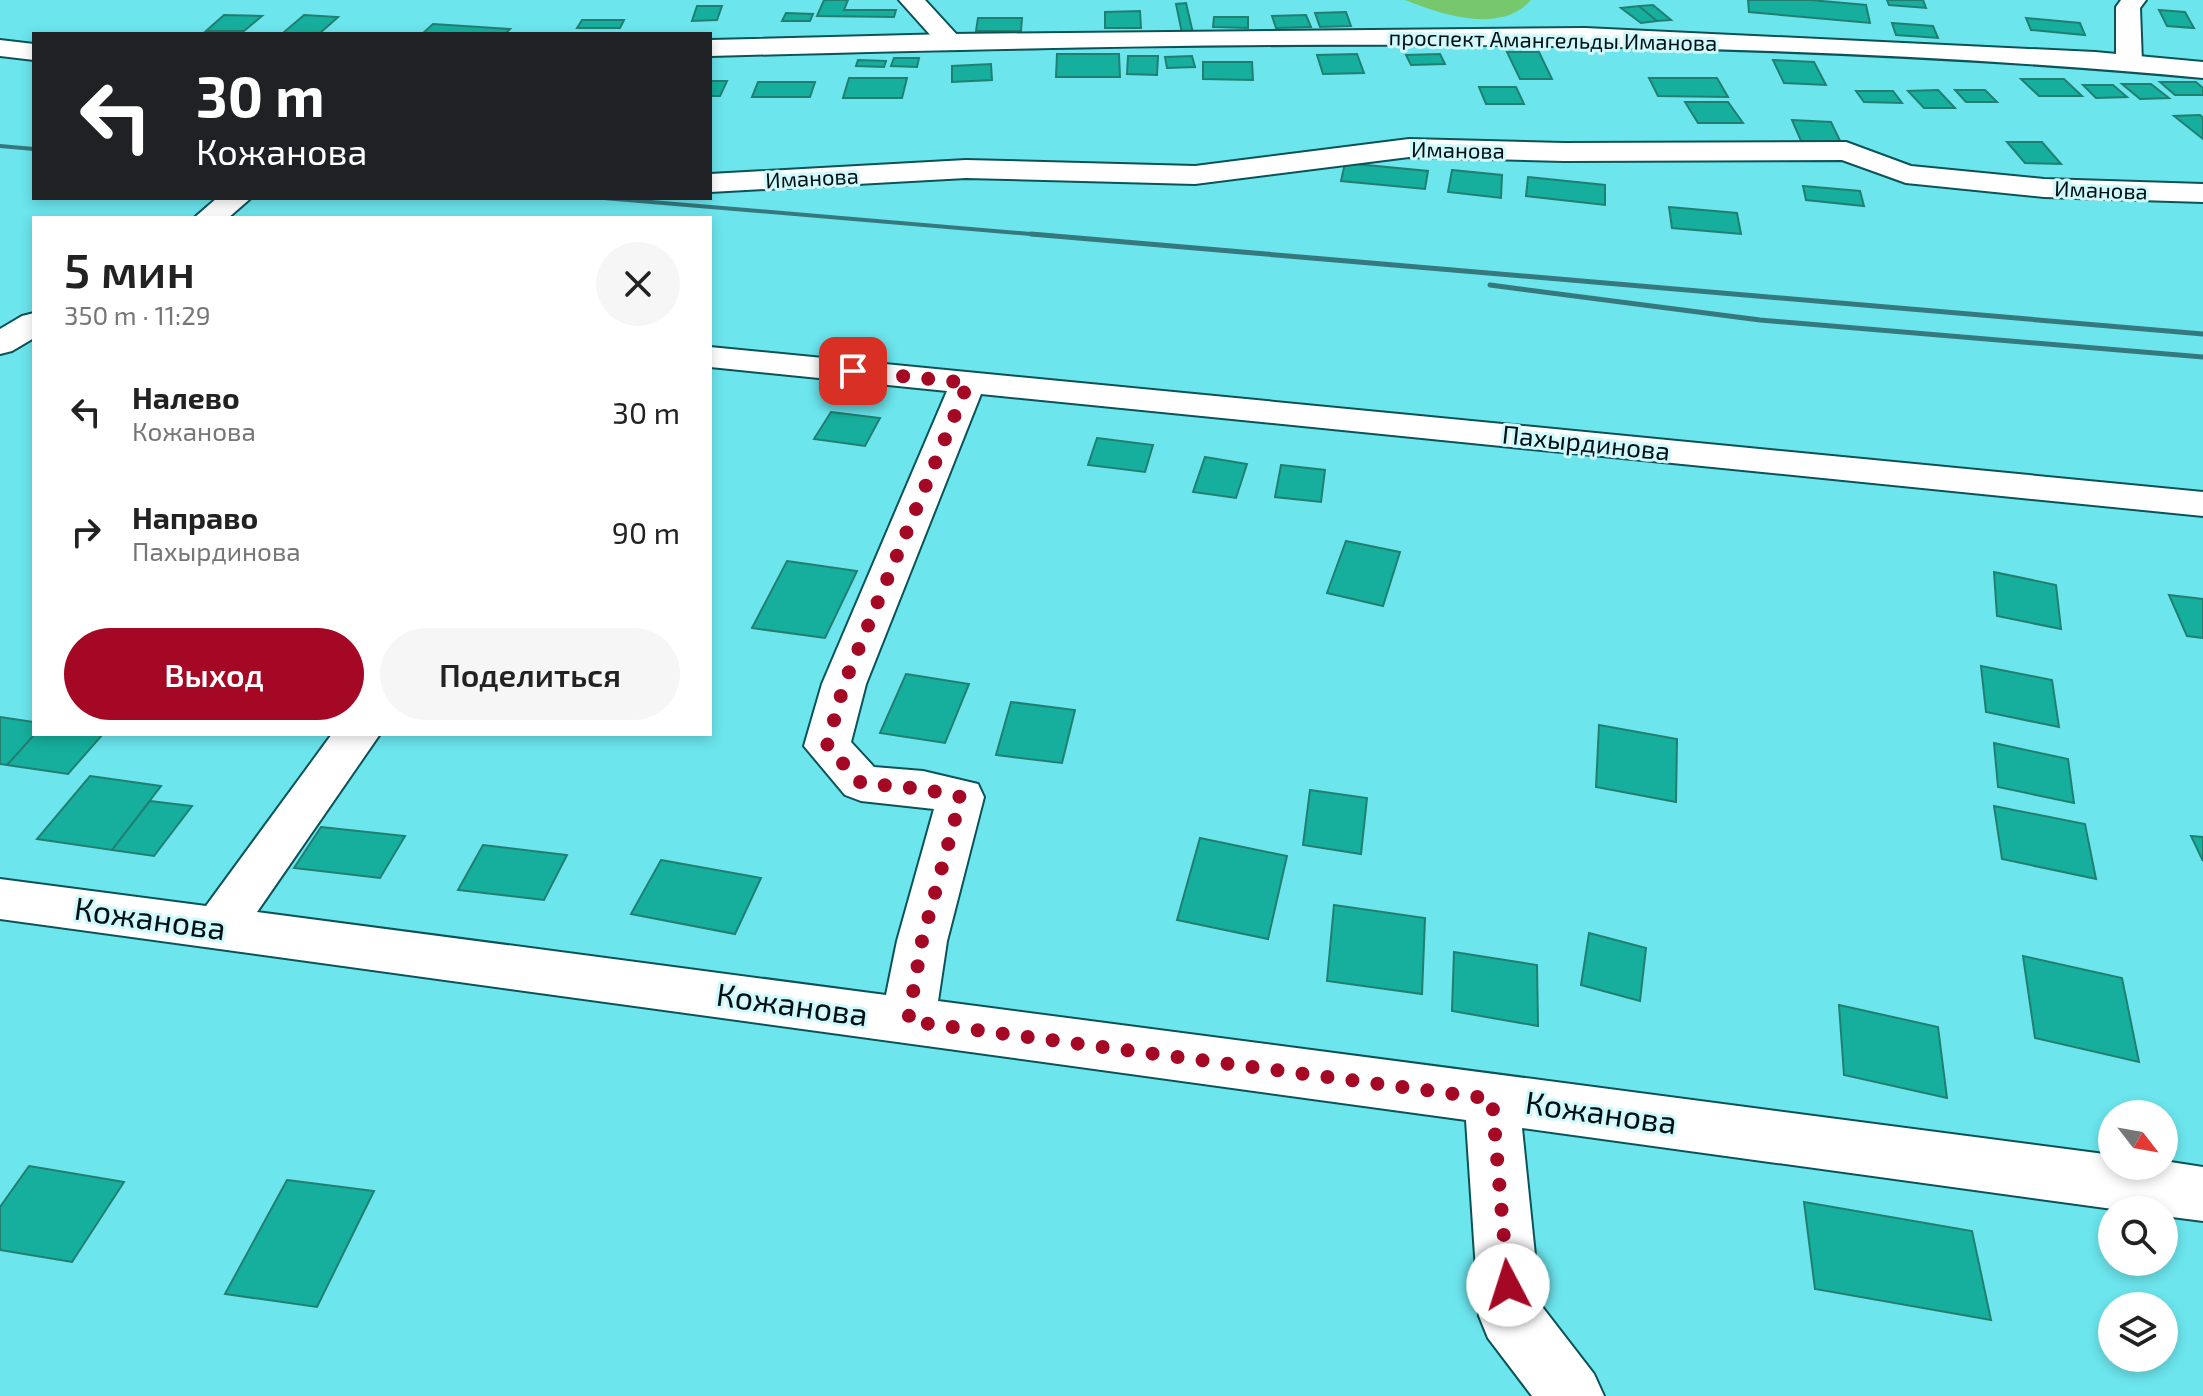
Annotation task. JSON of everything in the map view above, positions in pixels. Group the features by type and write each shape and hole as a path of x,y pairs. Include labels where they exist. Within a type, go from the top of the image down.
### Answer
{"street":[{"path":"911,0 950,42"},
{"path":"2129,63 2128,7 2134,0"},
{"name":"проспект Амангельды Иманова","path":"950,42 1585,36 2129,63 2203,70"},
{"path":"712,48 950,42"},
{"path":"0,48 32,52"},
{"name":"Иманова","path":"712,183 966,169 1195,175 1409,148 1564,152 1846,151 1906,174 2044,188 2203,193"},
{"path":"212,216 233,200"},
{"path":"0,344 32,324"},
{"name":"Пахырдинова","path":"712,357 2203,504"},
{"path":"908,1021 922,941 961,797 923,789 861,783 827,746 844,684 968,383"},
{"path":"218,928 356,736"},
{"name":"Кожанова","path":"0,899 2203,1194"},
{"path":"1492,1099 1510,1316 1572,1396"}],"shaded area":[{"path":"1405,0 1531,0 1518,11 1487,19 1452,15"}],"building":[{"path":"824,0 848,0 844,10 896,10 894,17 817,16"},
{"path":"1748,0 1811,0 1866,5 1870,23 1749,12"},
{"path":"1887,0 1923,0 1926,8 1889,5"},
{"path":"1186,3 1193,33 1182,33 1176,4"},
{"path":"1653,5 1671,20 1657,21 1639,6"},
{"path":"697,6 722,6 717,20 692,21"},
{"path":"1639,6 1657,21 1641,23 1621,8"},
{"path":"2159,10 2185,12 2194,28 2167,26"},
{"path":"1140,11 1141,28 1105,28 1105,12"},
{"path":"1346,12 1351,26 1320,27 1315,13"},
{"path":"786,13 813,14 810,21 782,21"},
{"path":"224,15 262,16 244,31 206,31"},
{"path":"304,15 338,17 321,32 284,32"},
{"path":"1306,15 1311,27 1276,28 1272,16"},
{"path":"1214,17 1248,17 1248,28 1213,27"},
{"path":"978,18 1022,18 1021,31 976,31"},
{"path":"2026,18 2080,23 2085,35 2031,30"},
{"path":"582,20 624,20 620,28 577,28"},
{"path":"1892,23 1933,26 1938,38 1896,35"},
{"path":"433,24 510,29 507,32 424,32"},
{"path":"1507,52 1539,52 1552,79 1520,79"},
{"path":"1057,54 1119,54 1120,77 1056,77"},
{"path":"1357,54 1364,73 1323,74 1317,55"},
{"path":"1440,54 1445,64 1411,65 1406,55"},
{"path":"1128,56 1158,56 1157,75 1127,74"},
{"path":"1192,56 1195,67 1167,68 1165,57"},
{"path":"894,58 919,58 917,67 891,66"},
{"path":"858,60 886,61 884,67 856,66"},
{"path":"1773,60 1814,62 1826,85 1784,83"},
{"path":"1203,62 1252,62 1253,80 1203,79"},
{"path":"991,64 992,80 952,82 952,66"},
{"path":"849,78 907,78 902,98 843,98"},
{"path":"1649,78 1717,78 1728,97 1658,96"},
{"path":"2021,79 2064,79 2082,96 2039,96"},
{"path":"712,81 727,81 720,96 712,96"},
{"path":"758,82 815,82 810,97 752,97"},
{"path":"2160,82 2196,82 2203,88 2203,95 2175,95"},
{"path":"2122,84 2151,84 2169,98 2140,99"},
{"path":"2083,85 2113,85 2127,97 2096,98"},
{"path":"1479,87 1516,87 1524,104 1486,104"},
{"path":"1938,90 1955,108 1924,108 1908,91"},
{"path":"1955,90 1985,90 1997,102 1966,102"},
{"path":"1856,91 1893,91 1902,103 1864,102"},
{"path":"1685,102 1728,102 1743,123 1698,123"},
{"path":"2200,115 2203,118 2203,139 2174,116"},
{"path":"1792,120 1831,122 1842,145 1802,143"},
{"path":"2007,142 2042,142 2061,164 2025,163"},
{"path":"1345,163 1428,171 1425,189 1341,181"},
{"path":"1452,170 1502,175 1501,198 1448,192"},
{"path":"1528,177 1605,185 1605,205 1526,196"},
{"path":"1803,186 1860,191 1864,206 1806,200"},
{"path":"1669,207 1737,213 1741,234 1672,228"},
{"path":"831,412 880,418 865,446 814,439"},
{"path":"1097,438 1153,445 1145,472 1088,465"},
{"path":"1205,457 1247,464 1236,498 1193,492"},
{"path":"1281,465 1325,470 1321,502 1275,497"},
{"path":"1346,541 1400,552 1383,606 1327,593"},
{"path":"787,561 857,571 825,638 752,628"},
{"path":"1994,572 2056,585 2061,629 1997,616"},
{"path":"2169,595 2203,599 2203,638 2187,636"},
{"path":"1981,666 2052,680 2059,727 1986,712"},
{"path":"906,674 969,684 945,743 880,733"},
{"path":"1011,702 1075,710 1062,763 996,755"},
{"path":"0,717 32,722 33,736 7,765 0,764"},
{"path":"1599,725 1677,739 1676,802 1596,787"},
{"path":"33,736 101,736 68,774 7,765"},
{"path":"1994,743 2068,759 2074,803 1998,787"},
{"path":"90,776 161,786 112,850 37,839"},
{"path":"1310,790 1367,798 1361,854 1303,845"},
{"path":"150,801 192,806 154,856 112,850"},
{"path":"1994,806 2085,824 2096,879 2002,859"},
{"path":"321,827 405,836 380,878 294,868"},
{"path":"2191,836 2203,837 2203,861"},
{"path":"1200,838 1287,856 1268,939 1177,920"},
{"path":"483,845 567,855 544,900 458,890"},
{"path":"661,860 761,878 735,934 631,914"},
{"path":"1334,905 1425,918 1422,994 1327,981"},
{"path":"1589,933 1646,948 1640,1001 1581,985"},
{"path":"1454,952 1537,965 1538,1026 1452,1011"},
{"path":"2023,956 2122,978 2139,1062 2035,1038"},
{"path":"1839,1005 1938,1027 1947,1098 1844,1075"},
{"path":"29,1166 124,1182 72,1262 0,1250 0,1207"},
{"path":"287,1180 374,1191 317,1307 225,1294"},
{"path":"1804,1202 1972,1231 1991,1320 1815,1289"}],"railway":[{"path":"0,146 32,149"},
{"path":"628,200 1055,236"},
{"path":"1031,234 2203,334"},
{"path":"1490,285 1760,320 2203,357"}],"route":[{"path":"853,371 968,383 844,684 827,746 861,783 923,789 961,797 922,941 908,1021 1492,1099 1508,1285"}]}
